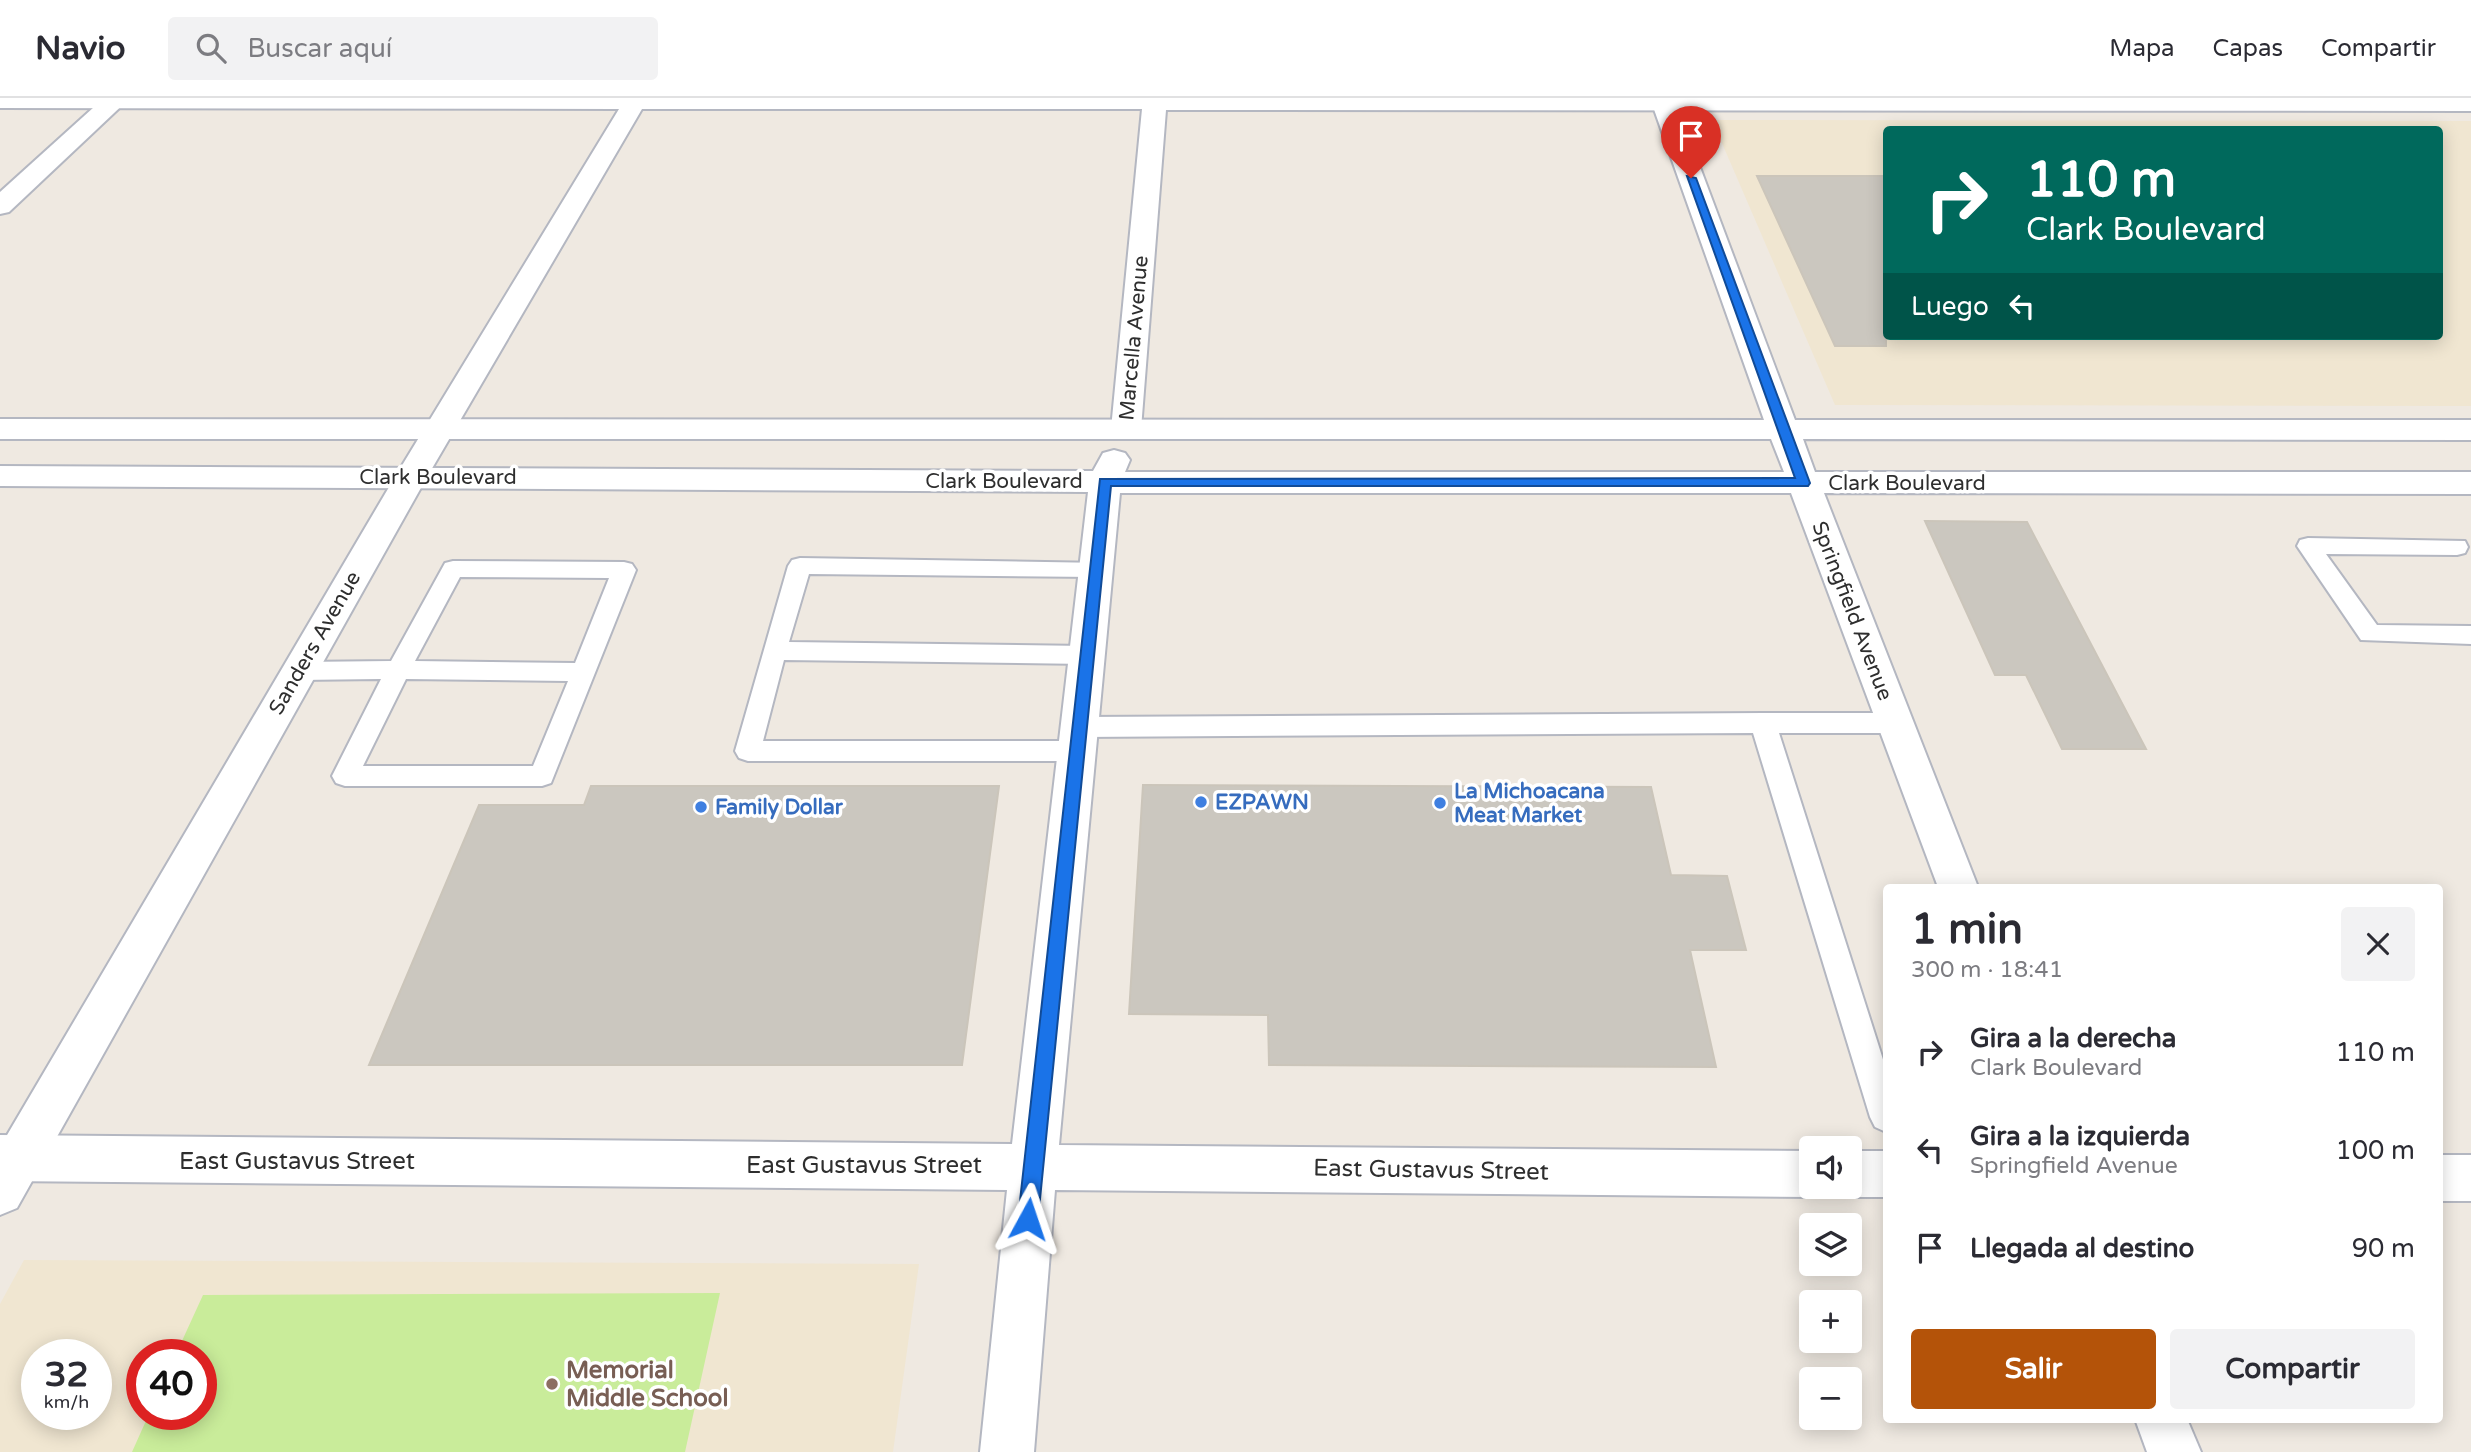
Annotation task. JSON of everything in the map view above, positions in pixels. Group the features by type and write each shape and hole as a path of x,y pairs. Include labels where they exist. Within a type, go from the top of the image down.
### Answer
{"street":[{"path":"0,206 116,100"},
{"name":"Sanders Avenue","path":"6,1169 635,100"},
{"name":"Marcella Avenue","path":"1007,1452 1033,1167 1105,482 1126,429 1155,100"},
{"path":"0,101 2195,101 2471,104"},
{"name":"Springfield Avenue","path":"1663,101 1803,483 1957,884"},
{"path":"0,429 1783,429 2468,433"},
{"name":"Clark Boulevard","path":"0,476 1105,482 2471,483"},
{"name":"East Gustavus Street","path":"6,1169 1033,1167 1799,1174"},
{"path":"1862,1174 1883,1174"},
{"path":"2443,1178 2471,1178"},
{"path":"2163,1423 2174,1452"}],"lane":[{"path":"2457,547 2308,546 2370,634 2471,635"},
{"path":"1096,569 800,566 748,751 1078,739 1763,723 1895,723"},
{"path":"453,569 624,570 542,776 345,776 398,670 453,569"},
{"path":"775,651 1087,655"},
{"path":"299,671 584,672"},
{"path":"1763,723 1883,1107"}],"shaded area":[{"path":"1712,120 2471,121 2471,406 1835,405"},
{"name":"Memorial Middle School","path":"24,1260 919,1264 893,1452 0,1452 0,1304"}],"green space":[{"path":"720,1293 685,1452 132,1452 142,1430 217,1430 217,1339 183,1339 203,1295"}],"building":[{"path":"1757,176 1883,176 1883,340 1886,340 1886,346 1835,346"},
{"path":"1925,521 2027,522 2146,749 2062,749 2026,675 1995,675"},
{"path":"1143,785 1651,787 1671,875 1727,876 1746,950 1690,950 1716,1067 1269,1065 1268,1015 1129,1014"},
{"path":"591,786 999,786 962,1065 369,1065 479,805 584,805"}],"place":[{"name":"EZPAWN","path":"1201,802"},
{"name":"La Michoacana Meat Market","path":"1440,803"},
{"name":"Family Dollar","path":"701,807"},
{"name":"Memorial Middle School","path":"552,1384"}],"route":[{"path":"1028,1219 1105,482 1803,483 1691,178"}]}
